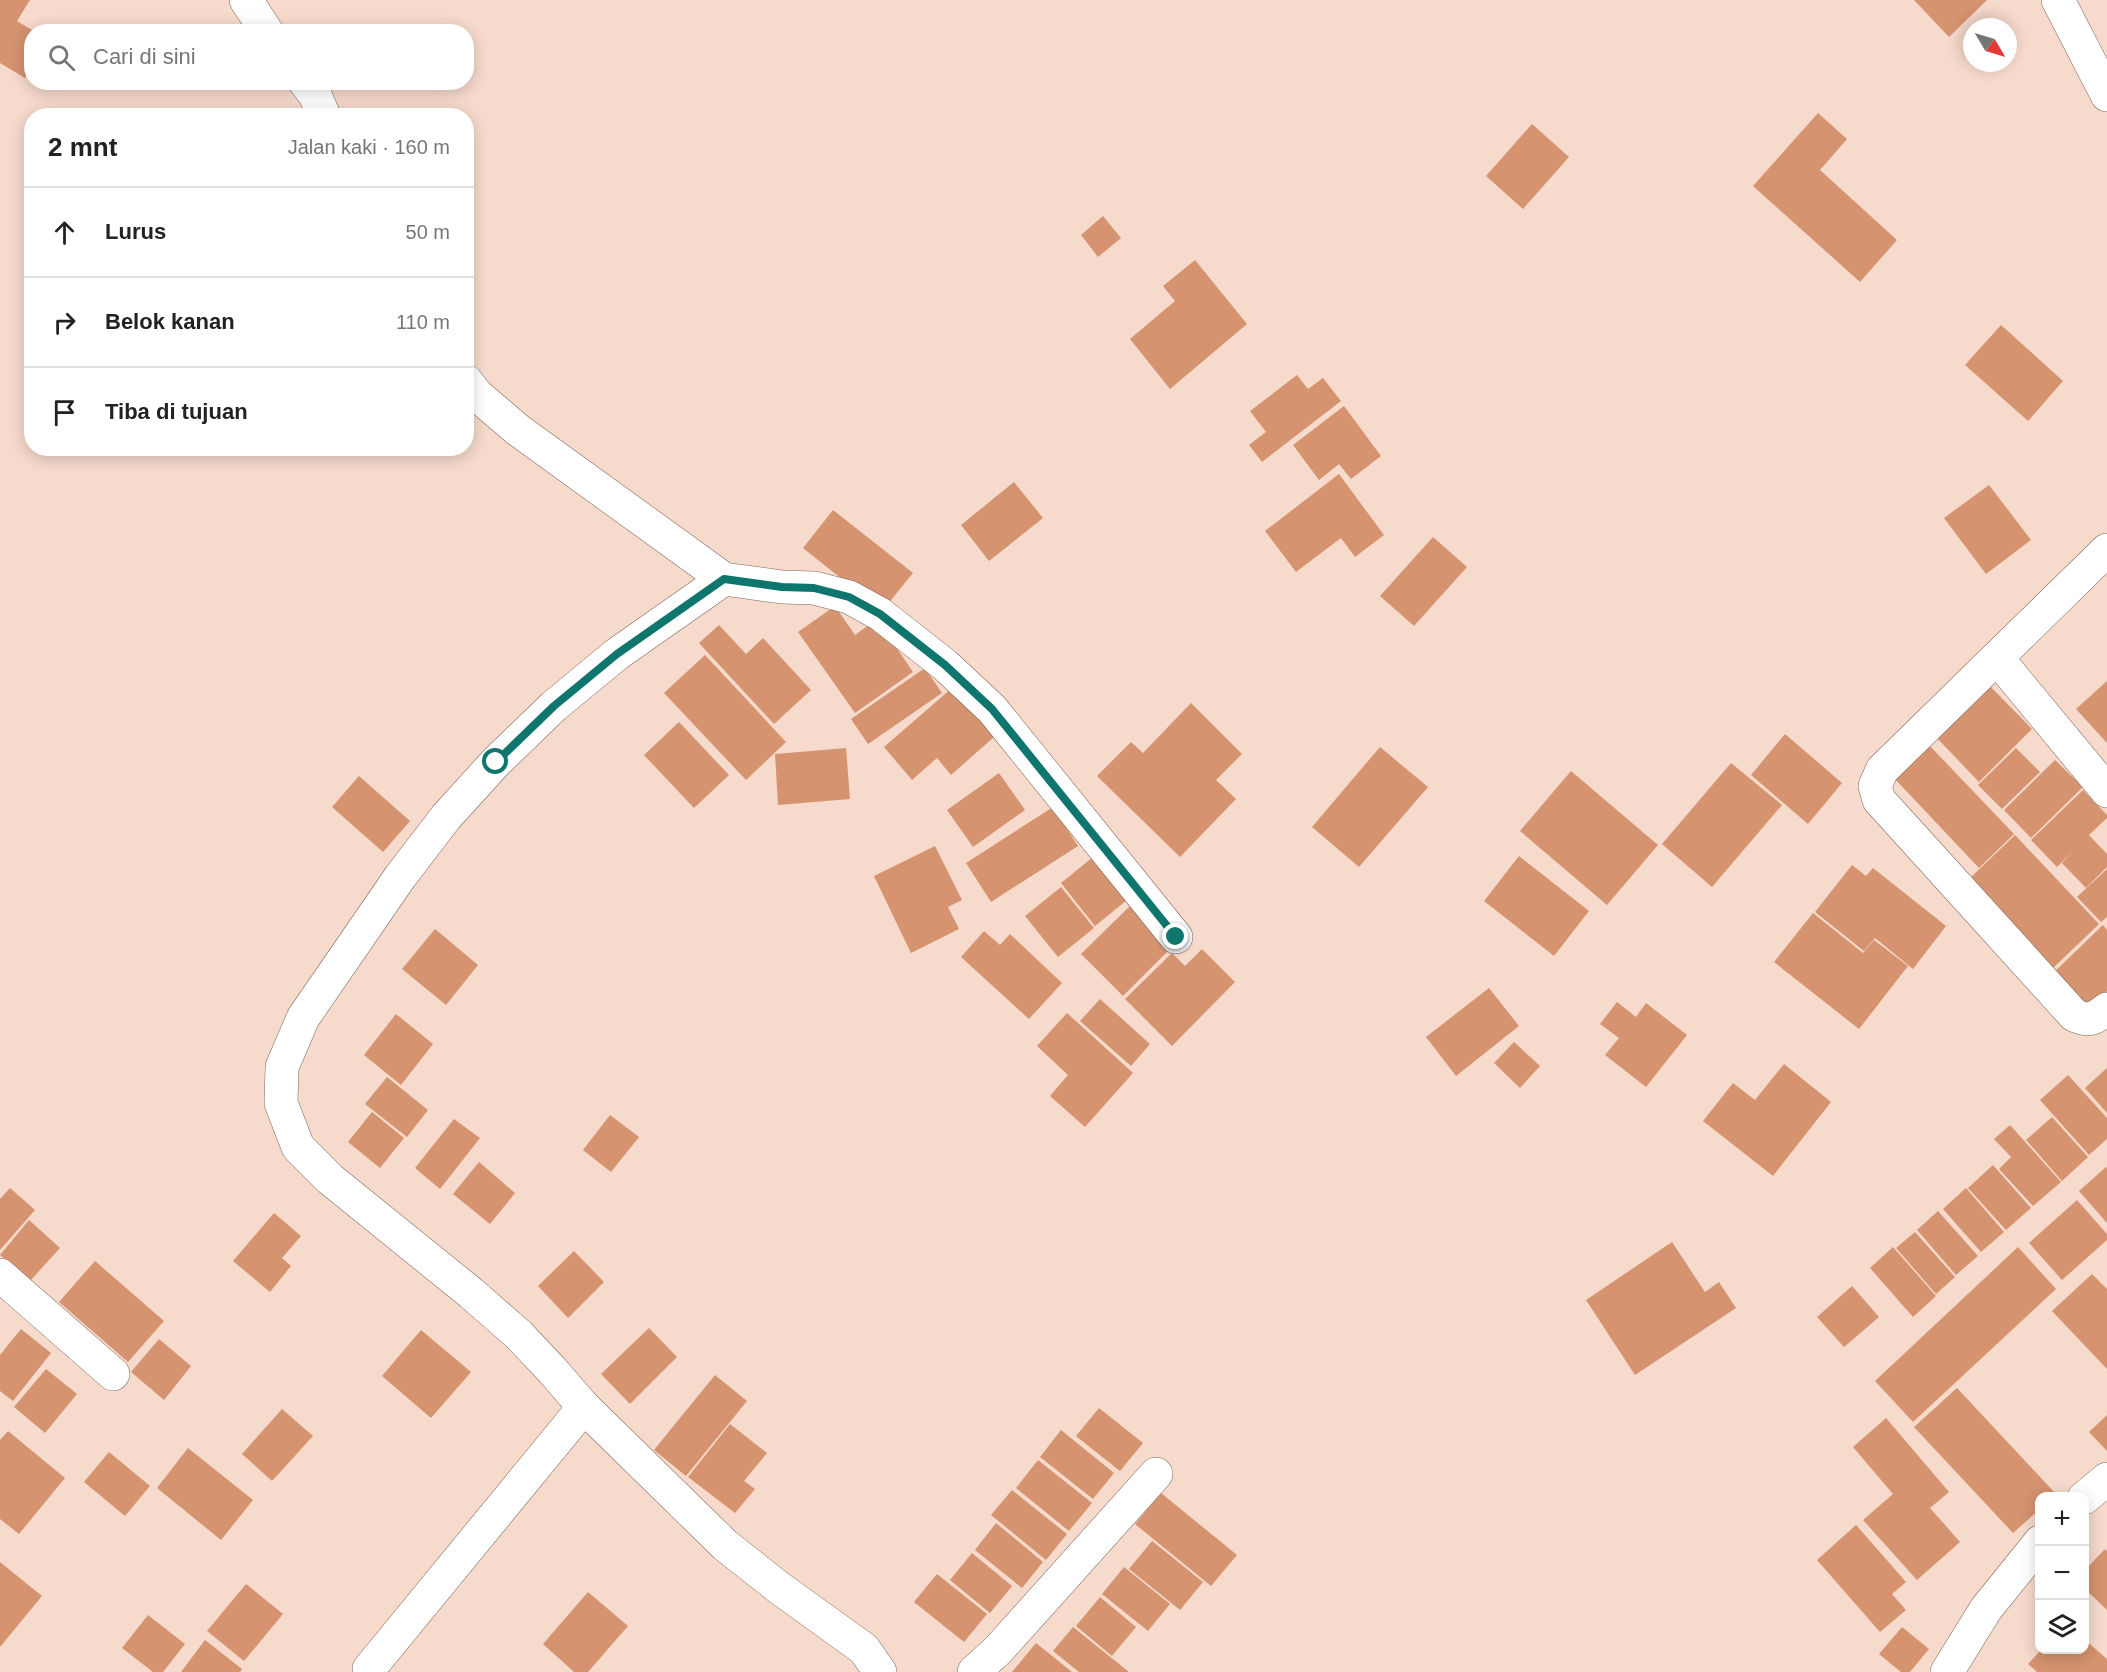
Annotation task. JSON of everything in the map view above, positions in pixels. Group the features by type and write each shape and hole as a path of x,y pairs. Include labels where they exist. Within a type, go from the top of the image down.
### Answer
{"street":[{"path":"246,0 262,24"},
{"path":"2058,0 2107,95"},
{"path":"311,90 321,108"},
{"path":"474,391 518,430 724,579 782,587 814,588 849,597 880,614 945,665 992,709 1176,937"},
{"path":"2107,550 1882,770 1875,786 1879,800 2074,1015 2084,1020 2096,1017 2107,1009"},
{"path":"724,579 617,654 554,706 496,762 446,817 400,877 303,1018 282,1067 281,1103 298,1147 330,1179 471,1293 519,1335 584,1407 725,1545 778,1587 864,1649 881,1672"},
{"path":"1997,658 2107,790"},
{"path":"0,1275 113,1374"},
{"path":"369,1669 584,1407"},
{"path":"974,1672 998,1650 1156,1474"},
{"path":"2089,1495 2107,1479"},
{"path":"1947,1672 1986,1609 2037,1546"}],"building":[{"path":"0,0 30,0 17,21 24,25 24,77 0,63"},
{"path":"1914,0 1987,0 1969,18 1963,18 1963,23 1949,37"},
{"path":"1818,113 1847,139 1820,170 1897,240 1860,282 1753,186"},
{"path":"1532,124 1569,157 1523,209 1486,176"},
{"path":"1103,216 1121,238 1098,257 1081,235"},
{"path":"1195,260 1247,324 1170,389 1130,339 1175,301 1163,286"},
{"path":"2001,325 2063,381 2028,421 1965,365"},
{"path":"1297,375 1308,389 1323,378 1341,401 1262,462 1249,445 1266,432 1250,411"},
{"path":"1344,406 1381,456 1351,479 1339,464 1319,480 1293,445"},
{"path":"1339,474 1384,535 1355,557 1341,538 1296,572 1265,531"},
{"path":"1014,482 1043,518 989,561 961,525"},
{"path":"1989,485 2031,540 1986,574 1944,518"},
{"path":"833,510 913,573 882,611 803,548"},
{"path":"1433,537 1467,567 1414,626 1380,596"},
{"path":"835,606 855,635 877,619 913,672 855,713 798,632"},
{"path":"719,625 746,654 763,638 811,690 774,724 699,643"},
{"path":"705,655 786,742 746,780 664,693"},
{"path":"925,668 942,693 868,744 851,719"},
{"path":"2107,681 2107,743 2076,709"},
{"path":"1986,682 2032,729 1979,782 1933,734"},
{"path":"952,688 994,737 951,775 937,758 912,780 884,747"},
{"path":"1191,703 1242,754 1216,780 1236,799 1180,857 1097,776 1131,742 1143,753"},
{"path":"679,722 729,775 694,808 644,755"},
{"path":"1785,734 1842,783 1808,824 1751,775"},
{"path":"1928,744 2014,834 1979,868 1893,777"},
{"path":"1380,747 1428,787 1359,867 1312,827"},
{"path":"846,748 850,799 778,805 775,754"},
{"path":"2016,748 2040,772 2002,809 1978,785"},
{"path":"2055,760 2083,787 2031,838 2004,810"},
{"path":"1731,763 1782,805 1712,887 1662,844"},
{"path":"1571,771 1658,845 1607,905 1520,831"},
{"path":"999,773 1025,810 973,847 947,810"},
{"path":"359,776 410,821 383,852 332,807"},
{"path":"2083,790 2107,815 2107,818 2089,835 2107,854 2107,867 2086,888 2062,863 2074,850 2057,867 2031,840"},
{"path":"1053,807 1078,846 991,902 966,863"},
{"path":"2015,835 2099,924 2051,970 1966,882"},
{"path":"935,846 962,900 948,907 959,929 911,953 874,876"},
{"path":"1098,853 1132,896 1095,926 1061,883"},
{"path":"1519,856 1589,911 1554,956 1484,901"},
{"path":"1852,865 1866,876 1873,868 1946,926 1913,969 1875,938 1864,951 1815,912"},
{"path":"2107,869 2107,917 2101,922 2077,897"},
{"path":"1061,887 1094,928 1058,957 1025,916"},
{"path":"1130,906 1172,947 1123,996 1081,954"},
{"path":"1813,913 1863,953 1874,940 1908,966 1859,1029 1774,962"},
{"path":"2103,925 2107,930 2107,991 2084,1013 2049,977"},
{"path":"435,929 478,965 446,1005 402,969"},
{"path":"984,931 1000,945 1010,934 1062,983 1029,1019 961,957"},
{"path":"1202,949 1235,982 1172,1046 1125,999 1172,953 1185,966"},
{"path":"1489,988 1519,1026 1456,1076 1426,1037"},
{"path":"1100,999 1150,1044 1131,1066 1080,1021"},
{"path":"1617,1002 1636,1017 1646,1003 1687,1035 1646,1087 1605,1055 1619,1038 1600,1024"},
{"path":"1067,1013 1133,1073 1085,1127 1050,1096 1068,1075 1037,1046"},
{"path":"396,1014 433,1044 401,1085 364,1055"},
{"path":"1514,1042 1540,1066 1520,1088 1494,1063"},
{"path":"1784,1064 1831,1102 1773,1176 1703,1121 1733,1083 1755,1100"},
{"path":"2107,1068 2107,1113 2085,1088"},
{"path":"2068,1075 2107,1118 2107,1139 2089,1155 2040,1100"},
{"path":"387,1077 428,1110 407,1137 365,1104"},
{"path":"372,1112 404,1138 380,1168 348,1142"},
{"path":"610,1115 639,1137 611,1172 583,1150"},
{"path":"2052,1117 2088,1157 2062,1181 2026,1140"},
{"path":"454,1119 480,1138 440,1189 415,1168"},
{"path":"2010,1125 2061,1182 2033,1206 1999,1169 2011,1157 1994,1139"},
{"path":"479,1162 515,1193 490,1224 453,1194"},
{"path":"1993,1165 2031,1208 2006,1230 1968,1188"},
{"path":"2107,1168 2107,1223 2079,1191"},
{"path":"10,1188 35,1210 0,1250 0,1199"},
{"path":"1966,1188 2004,1232 1981,1252 1943,1209"},
{"path":"2077,1200 2107,1234 2107,1240 2062,1280 2029,1243"},
{"path":"1938,1211 1978,1256 1956,1275 1917,1230"},
{"path":"274,1213 301,1236 282,1258 291,1266 270,1292 233,1261"},
{"path":"29,1220 60,1248 30,1281 0,1255"},
{"path":"1915,1232 1955,1277 1936,1294 1896,1248"},
{"path":"1672,1242 1705,1292 1719,1282 1736,1308 1635,1375 1586,1300"},
{"path":"1893,1247 1936,1296 1913,1317 1870,1268"},
{"path":"2018,1247 2056,1289 1913,1422 1875,1381"},
{"path":"574,1251 604,1282 568,1318 538,1286"},
{"path":"95,1261 164,1321 128,1362 59,1302"},
{"path":"2092,1274 2107,1289 2107,1369 2052,1311"},
{"path":"1852,1286 1879,1317 1844,1347 1817,1317"},
{"path":"649,1328 677,1357 630,1404 601,1374"},
{"path":"21,1329 51,1353 13,1401 0,1391 0,1355"},
{"path":"421,1330 471,1372 431,1418 382,1376"},
{"path":"159,1339 191,1366 164,1400 131,1372"},
{"path":"46,1369 77,1394 45,1433 14,1407"},
{"path":"715,1375 747,1401 686,1476 654,1450"},
{"path":"1957,1388 2054,1492 2035,1492 2035,1513 2013,1533 1914,1427"},
{"path":"1099,1408 1143,1443 1120,1471 1076,1436"},
{"path":"282,1409 313,1436 272,1481 242,1454"},
{"path":"2107,1415 2107,1451 2089,1432"},
{"path":"1886,1418 1949,1492 1930,1508 1960,1542 1917,1580 1863,1520 1893,1494 1853,1447"},
{"path":"730,1424 767,1453 744,1481 755,1489 735,1513 688,1477"},
{"path":"1061,1430 1114,1473 1093,1499 1040,1457"},
{"path":"8,1431 65,1478 19,1534 0,1519 0,1440"},
{"path":"188,1448 253,1500 221,1540 157,1488"},
{"path":"109,1452 150,1486 125,1516 84,1482"},
{"path":"1038,1460 1092,1503 1069,1531 1016,1488"},
{"path":"1012,1490 1067,1534 1046,1560 991,1515"},
{"path":"1161,1493 1237,1555 1211,1586 1135,1524"},
{"path":"996,1523 1043,1562 1022,1588 975,1550"},
{"path":"1856,1525 1906,1582 1892,1594 1906,1610 1880,1632 1817,1560"},
{"path":"1152,1541 1203,1582 1180,1610 1129,1569"},
{"path":"2105,1549 2107,1551 2107,1610 2089,1593 2089,1566"},
{"path":"972,1553 1012,1586 990,1613 950,1580"},
{"path":"0,1562 42,1596 0,1647"},
{"path":"1124,1567 1170,1604 1148,1631 1102,1594"},
{"path":"937,1574 987,1614 964,1642 914,1602"},
{"path":"246,1584 283,1614 244,1661 207,1631"},
{"path":"588,1592 628,1626 588,1672 574,1672 543,1644"},
{"path":"1100,1597 1136,1627 1112,1656 1076,1626"},
{"path":"148,1615 185,1644 163,1672 153,1672 122,1648"},
{"path":"1073,1627 1129,1672 1079,1672 1053,1651"},
{"path":"1902,1627 1929,1649 1910,1672 1901,1672 1879,1654"},
{"path":"205,1640 242,1669 240,1672 181,1672"},
{"path":"1036,1643 1072,1672 1012,1672"},
{"path":"2089,1643 2107,1659 2107,1672 2037,1672 2028,1664 2037,1654 2089,1654"}],"route":[{"path":"496,762 554,706 617,654 724,579 782,587 814,588 849,597 880,614 945,665 992,709 1176,937"}]}
